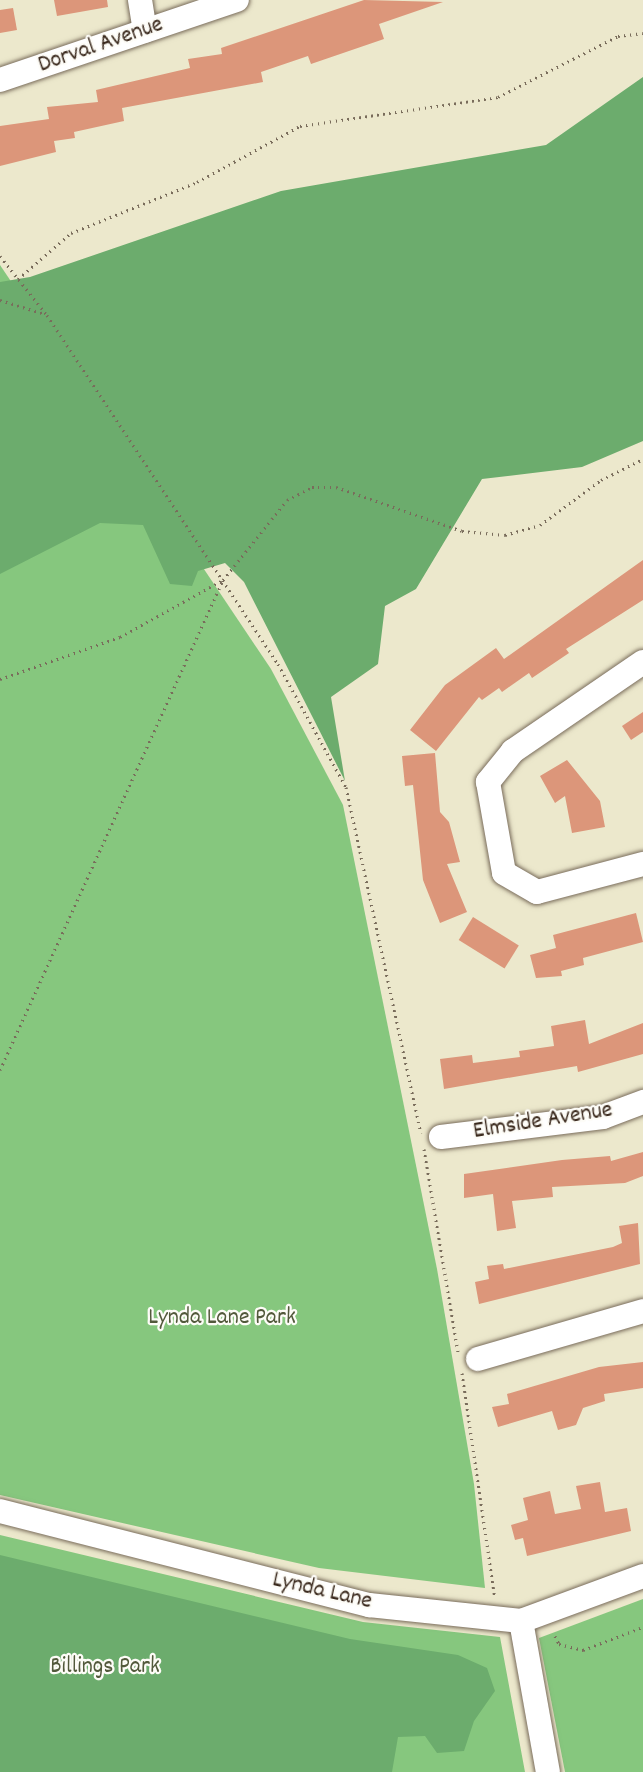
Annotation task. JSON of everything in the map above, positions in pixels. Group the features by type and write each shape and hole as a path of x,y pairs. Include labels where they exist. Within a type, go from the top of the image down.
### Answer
{"street":[{"path":"140,0 145,31"},
{"name":"Dorval Avenue","path":"0,80 237,0"},
{"path":"643,662 513,751 489,782 504,873 537,892 643,864"},
{"name":"Elmside Avenue","path":"441,1137 603,1117 643,1102"},
{"path":"478,1359 643,1311"},
{"name":"Lynda Lane","path":"0,1511 369,1605 520,1621 643,1576"},
{"path":"520,1621 548,1772"}],"path":[{"path":"18,279 71,233 197,182 300,126 498,97 618,36 643,33"},
{"path":"0,256 47,315 278,664 346,788 421,1136 480,1479 496,1618"},
{"path":"0,300 47,315"},
{"path":"0,1070 223,580 287,500 312,487 336,487 462,531 505,535 540,525 602,480 643,459"},
{"path":"0,679 120,637 223,580"},
{"path":"555,1636 559,1644 584,1650 643,1626"}],"green space":[{"path":"643,77 643,441 582,467 482,479 416,589 385,606 378,664 331,697 345,781 244,582 225,563 198,571 192,586 170,584 143,525 100,523 0,574 0,282 30,277 281,191 546,145"},
{"name":"Lynda Lane Park","path":"0,265 271,669 343,805 437,1269 474,1484 485,1588 319,1568 0,1495"},
{"name":"Billings Park","path":"0,1535 363,1622 500,1637 525,1772 0,1772"},
{"name":"Billings Park","path":"0,1555 350,1639 458,1655 487,1668 495,1691 474,1721 464,1751 437,1753 425,1736 398,1737 392,1772 0,1772"},
{"path":"643,1599 643,1772 565,1772 539,1638"}],"building":[{"path":"54,0 107,0 108,7 57,16"},
{"path":"364,0 443,2 379,24 384,39 311,64 308,56 261,72 263,82 122,108 124,121 74,132 75,138 54,141 56,152 0,166 0,126 49,119 47,107 98,102 96,90 190,68 188,59 222,54 221,48"},
{"path":"13,8 17,30 0,33 0,10"},
{"path":"643,560 643,600 566,649 569,653 532,678 529,673 502,692 499,688 482,700 479,697 436,751 410,730 445,685 496,648 504,659"},
{"path":"643,712 643,732 631,740 622,726"},
{"path":"435,753 440,812 449,822 460,862 447,864 467,912 440,923 423,880 413,785 405,786 402,756"},
{"path":"567,760 600,801 605,827 572,833 565,796 555,803 540,776"},
{"path":"636,913 643,942 583,958 584,965 561,971 562,976 536,978 530,955 556,948 553,935"},
{"path":"473,917 519,946 504,969 459,940"},
{"path":"585,1020 589,1044 643,1023 643,1054 578,1072 577,1066 444,1089 440,1059 472,1055 473,1063 520,1057 519,1051 554,1046 551,1026"},
{"path":"643,1152 643,1176 625,1183 552,1187 553,1197 512,1201 516,1228 497,1231 493,1194 464,1198 464,1174 562,1160 610,1156 611,1161"},
{"path":"638,1223 640,1264 479,1304 475,1282 489,1279 487,1266 503,1264 504,1269 613,1247 622,1243 619,1226"},
{"path":"643,1362 643,1388 604,1394 605,1401 583,1408 576,1425 558,1430 552,1411 498,1427 492,1407 509,1404 507,1394 599,1367"},
{"path":"600,1482 605,1512 627,1508 631,1531 527,1556 523,1538 515,1540 511,1525 528,1520 523,1498 550,1491 555,1514 581,1509 576,1486"}]}
